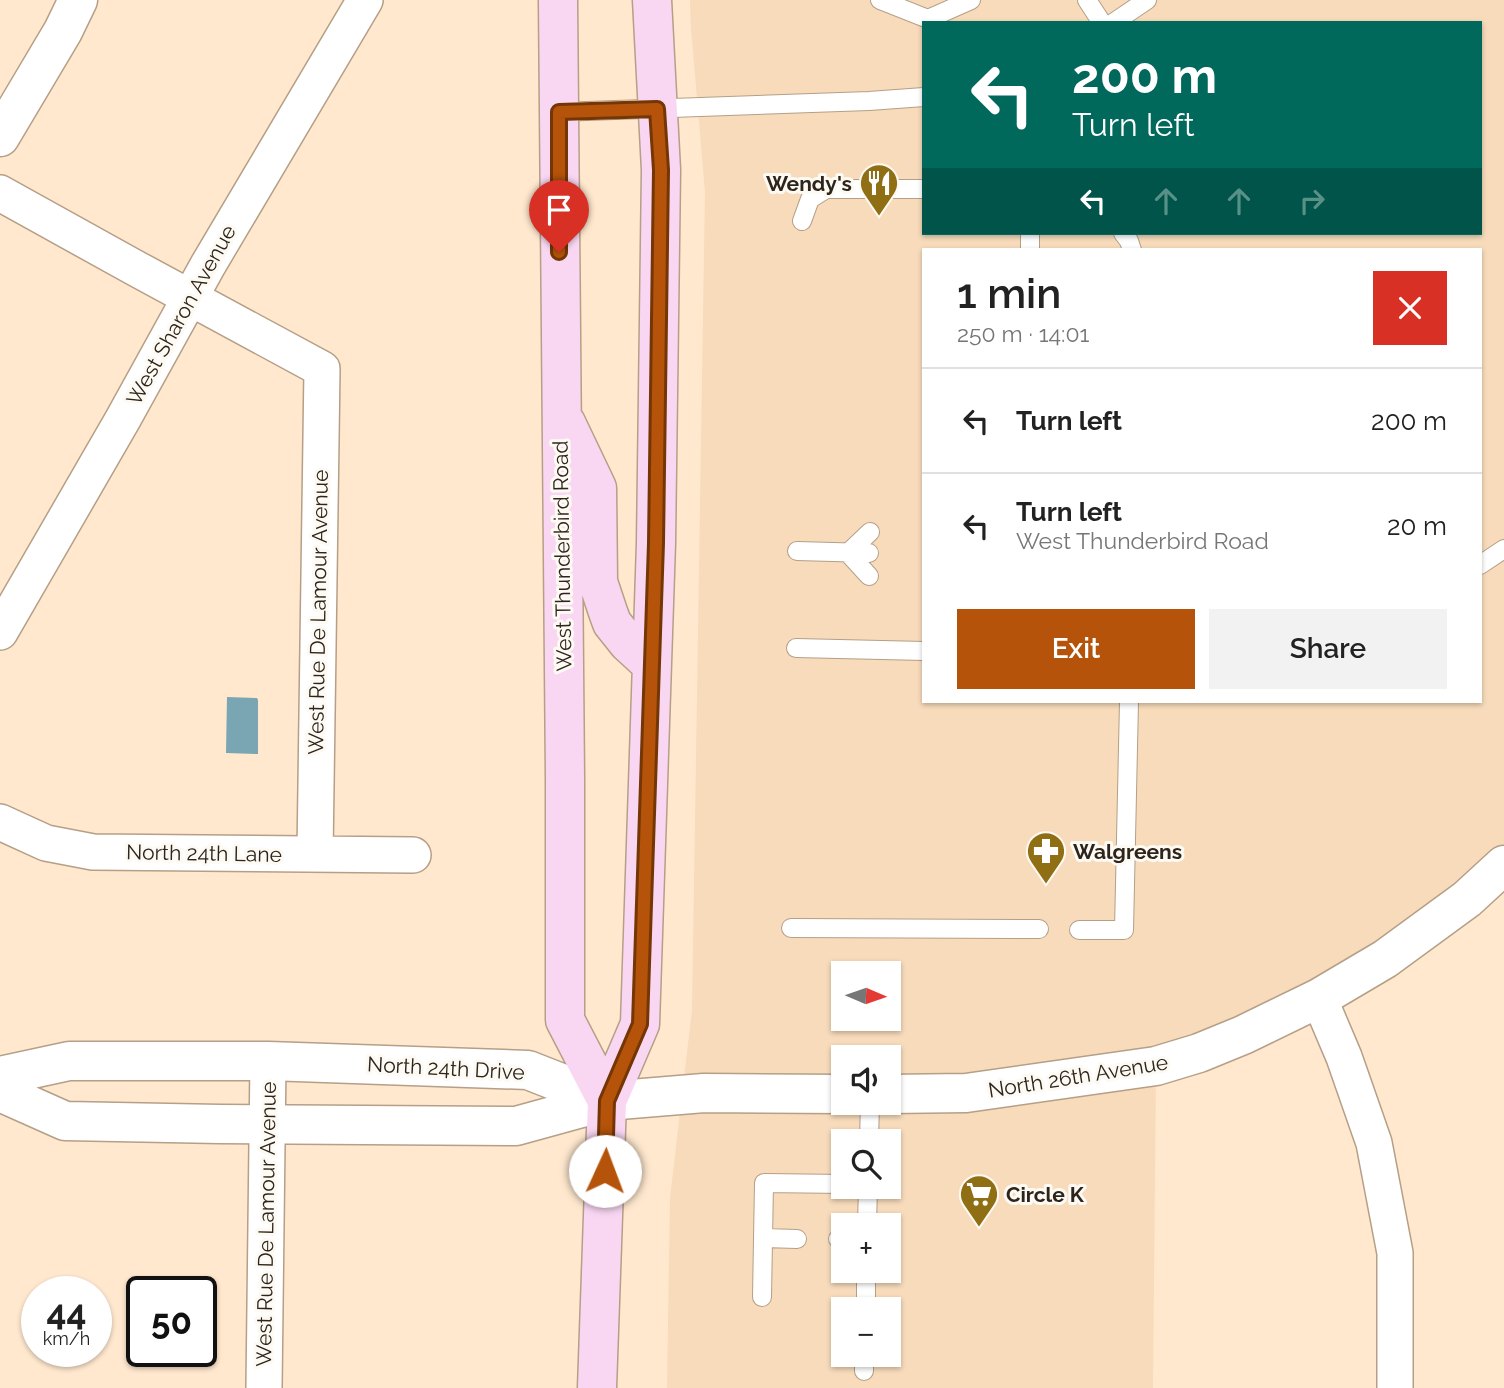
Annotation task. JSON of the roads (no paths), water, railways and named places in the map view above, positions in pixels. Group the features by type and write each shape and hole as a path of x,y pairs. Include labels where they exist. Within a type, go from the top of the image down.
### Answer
{"main road":[{"name":"West Thunderbird Road","path":"558,0 565,1020 607,1101"},
{"name":"West Thunderbird Road","path":"597,1388 607,1101 640,1024 656,543 661,170 652,0"},
{"path":"560,410 597,488 598,582 608,612 620,633 652,665"}],"street":[{"path":"0,136 78,0"},
{"name":"West Sharon Avenue","path":"0,632 190,298 365,0"},
{"path":"0,193 190,298"},
{"name":"West Rue De Lamour Avenue","path":"190,298 322,369 315,854"},
{"name":"North 24th Lane","path":"0,822 46,843 93,852 413,855"},
{"name":"North 26th Avenue","path":"901,1094 966,1093 1156,1066 1199,1053 1319,998 1385,959 1467,900 1504,865"},
{"path":"1319,998 1345,1057 1374,1143 1395,1253 1395,1388"},
{"name":"North 24th Drive","path":"0,1076 69,1061 268,1061 528,1070 607,1101"},
{"name":"West Rue De Lamour Avenue","path":"264,1388 268,1061"},
{"path":"0,1092 65,1121 516,1126 607,1101 704,1093 831,1094"}],"lane":[{"path":"880,0 928,19 971,0"},
{"path":"913,0 944,12"},
{"path":"1087,0 1101,21"},
{"path":"1116,21 1147,0"},
{"path":"559,112 922,97"},
{"path":"802,221 810,200 826,189 922,189"},
{"path":"848,552 870,532"},
{"path":"1482,564 1504,549"},
{"path":"797,551 870,553"},
{"path":"848,552 869,576"},
{"path":"796,648 922,650"},
{"path":"1079,930 1124,930 1129,703"},
{"path":"791,928 1039,929"},
{"path":"762,1297 764,1184 831,1184"},
{"path":"764,1238 797,1239"}],"water":[{"path":"227,697 257,698 258,754 226,753"}],"place":[{"name":"Wendy's","path":"879,217"},
{"name":"Walgreens","path":"1046,885"},
{"name":"Circle K","path":"979,1228"}]}
